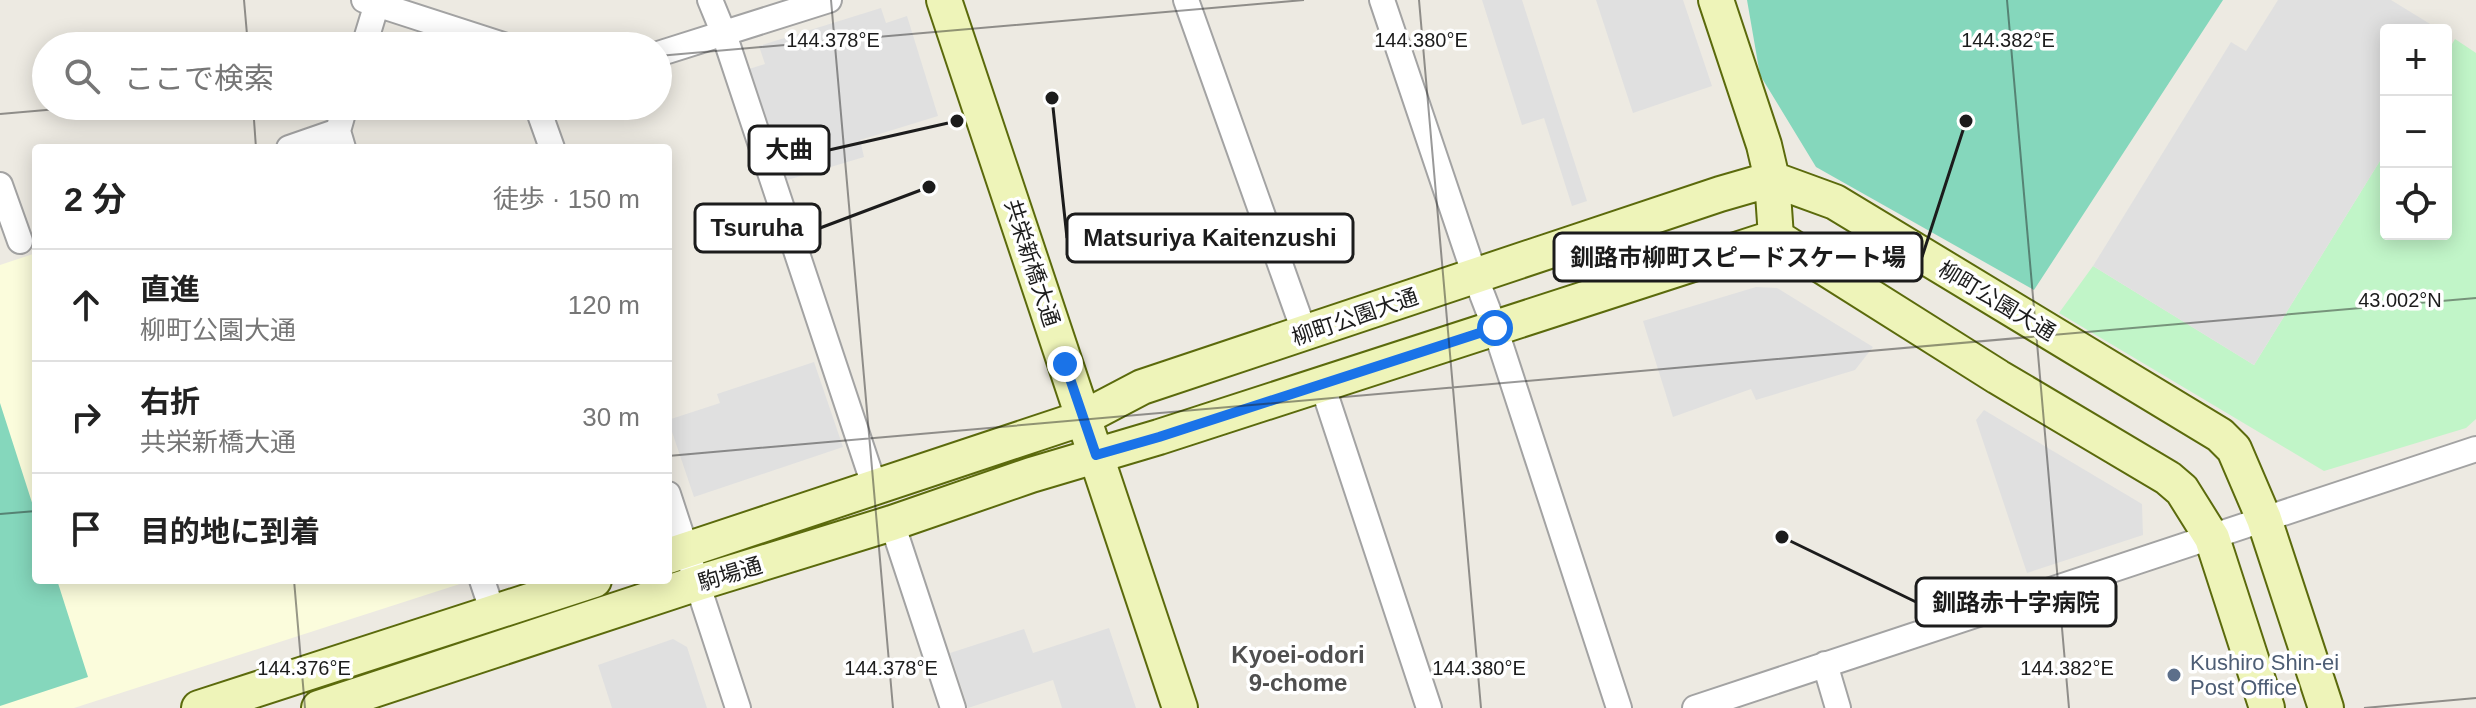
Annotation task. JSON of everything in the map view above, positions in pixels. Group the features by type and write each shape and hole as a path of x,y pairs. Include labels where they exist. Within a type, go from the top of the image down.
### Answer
{"street":[{"path":"710,0 875,488"},
{"path":"672,50 829,0"},
{"name":"共栄新橋大通","path":"944,0 1180,708"},
{"path":"1186,0 1305,334"},
{"path":"1382,0 1495,328 1619,708"},
{"path":"1716,0 1764,145 1772,179 1776,237"},
{"path":"367,32 373,1 465,32"},
{"path":"314,144 340,140 343,120"},
{"path":"542,120 551,144"},
{"name":"柳町公園大通","path":"1083,418 1142,387 1772,179 1835,202 2220,435 2234,449 2264,519 2326,708"},
{"path":"0,185 19,242"},
{"path":"1096,455 1776,237"},
{"path":"1776,237 1998,377 2168,478 2182,490 2212,538 2267,708"},
{"path":"1322,384 1429,708"},
{"name":"駒場通","path":"677,553 1083,418"},
{"path":"1695,708 2476,449"},
{"name":"駒場通","path":"319,708 367,700 698,583 1096,455"},
{"path":"672,520 677,553 698,583 738,708"},
{"path":"892,523 953,708"},
{"path":"483,584 493,613"},
{"path":"199,708 582,584"},
{"path":"353,658 367,700"},
{"path":"1825,664 1838,708"}],"shaded area":[{"path":"1482,0 1522,0 1587,201 1572,206 1544,118 1522,125"},
{"path":"1596,0 1683,0 1712,86 1633,113"},
{"path":"2278,0 2391,0 2430,24 2380,24 2380,161 2254,365 2093,266 2231,42 2246,51"},
{"path":"881,8 886,23 907,16 938,116 860,140 864,157 784,181 749,69 765,64 759,46"},
{"path":"32,254 32,584 460,584 74,708 0,708 0,265"},
{"path":"1756,287 1777,288 1873,347 1855,370 1756,400 1751,389 1673,417 1643,321"},
{"path":"814,362 843,447 694,497 672,432 672,419 720,403 717,394"},
{"path":"1984,410 2142,504 2143,535 2027,573 1976,420"},
{"path":"1109,628 1136,708 1062,708 1053,680 968,708 950,653 1024,629 1033,653"},
{"path":"673,639 687,647 707,708 612,708 598,665"}],"green space":[{"path":"1747,0 2223,0 2034,290 1816,167 1760,75"},
{"path":"2455,39 2476,53 2476,419 2466,428 2324,471 2059,313 2093,266 2254,365 2380,161 2380,240 2452,240 2452,44"},
{"path":"0,403 32,503 32,584 58,584 88,677 0,706"}],"place":[{"name":"Matsuriya Kaitenzushi","path":"1052,98"},
{"name":"大曲","path":"957,121"},
{"name":"釧路市柳町スピードスケート場","path":"1966,121"},
{"name":"Tsuruha","path":"929,187"},
{"name":"釧路赤十字病院","path":"1782,537"},
{"name":"Kushiro Shin-ei Post Office","path":"2174,675"}],"district":[{"name":"Kyoei-odori 9-chome","path":"1298,668"}],"route":[{"path":"1065,364 1096,455 1495,328"}]}
